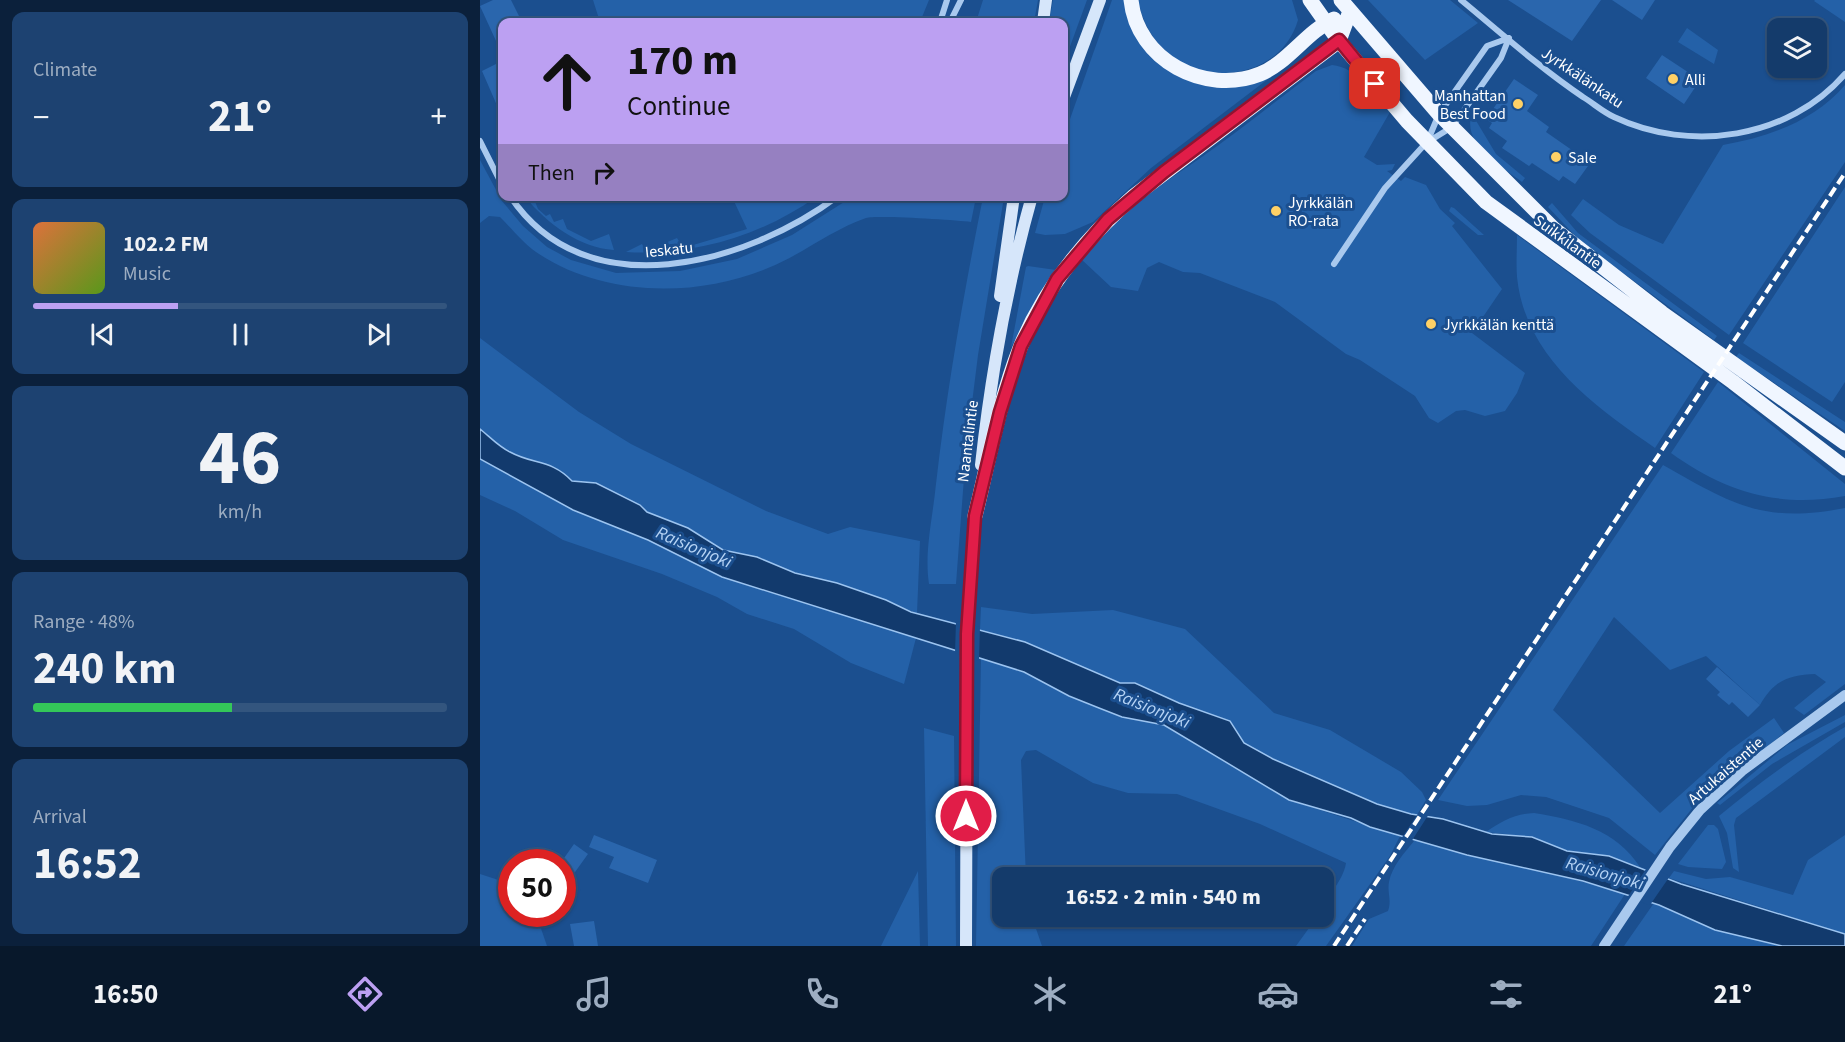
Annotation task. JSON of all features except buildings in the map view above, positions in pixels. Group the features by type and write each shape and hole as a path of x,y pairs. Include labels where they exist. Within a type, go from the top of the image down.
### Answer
{"main road":[{"path":"1044,18 1046,0"},
{"path":"1068,86 1100,0"},
{"path":"1131,0 1138,26 1152,48 1178,69 1204,79 1232,80 1260,74 1276,65 1346,5"},
{"name":"Suikkilantie","path":"1310,0 1339,40 1426,143 1486,202 1733,382 1845,468"},
{"path":"975,516 1000,412 1021,346 1047,294 1071,260 1108,219 1134,196 1339,40 1346,5"},
{"name":"Suikkilantie","path":"1346,5 1452,128 1531,207 1581,252 1845,443"},
{"path":"993,369 1013,201"},
{"name":"Naantalintie","path":"966,946 966,690 969,582 993,369 1009,288 1031,201"}],"street":[{"path":"941,18 947,0"},
{"path":"952,18 962,0"},
{"name":"Jyrkkälänkatu","path":"1461,0 1565,84 1613,117 1655,131 1698,137 1768,127 1799,112 1845,74"},
{"path":"1426,143 1439,114 1487,46 1509,38"},
{"path":"1334,264 1385,188 1426,143 1452,128 1501,58 1509,38"},
{"path":"480,141 498,177"},
{"name":"Ieskatu","path":"514,201 536,227 562,245 603,262 628,266 681,262 728,254 795,225 831,201"},
{"name":"Artukaistentie","path":"1604,946 1670,847 1700,810 1726,784 1815,714 1845,695"}],"shaded area":[{"path":"593,0 929,0 922,18 599,18"},
{"path":"983,0 1038,0 1035,18 977,18"},
{"path":"1053,0 1087,0 1068,52 1068,18 1050,18"},
{"path":"1112,0 1126,0 1151,55 1165,68 1189,81 1226,88 1251,83 1276,73 1151,168 1093,222 1065,234 1035,233 1044,201 1068,201 1068,125"},
{"path":"1137,0 1292,0 1298,20 1290,39 1262,64 1244,71 1225,73 1205,71 1187,65 1170,55 1158,43 1149,30"},
{"path":"1368,0 1450,0 1478,23 1425,60"},
{"path":"1845,0 1845,22 1814,1"},
{"path":"1687,28 1718,50 1714,64 1678,42"},
{"path":"1332,65 1357,76 1390,112 1364,157 1377,165 1395,164 1392,170 1387,171 1401,181 1405,177 1426,185 1440,209 1455,223 1452,226 1502,289 1472,333 1525,373 1517,393 1505,411 1485,416 1465,410 1456,411 1438,423 1429,418 1415,396 1360,360 1346,354 1275,302 1200,273 1183,272 1159,262 1147,268 1138,291 1111,287 1081,259 1107,229 1136,204 1229,138 1316,71"},
{"path":"1845,85 1845,162 1729,335 1590,233 1571,215 1583,199 1619,225 1663,244 1723,145 1790,126 1833,98"},
{"path":"1472,114 1496,154 1525,178 1522,182 1494,162 1478,145 1472,135 1470,125"},
{"path":"480,160 498,194 498,201 502,201 523,226 547,247 571,260 616,273 680,271 737,259 792,235 846,201 975,201 971,222 900,217 866,218 768,268 740,278 680,288 619,285 590,278 562,267 536,252 500,217 489,216 480,223"},
{"path":"1845,187 1845,382 1832,402 1743,343"},
{"path":"529,201 535,201 538,209 546,216 550,214 554,222 563,219 567,229 591,241 609,234 614,250 588,245 543,216"},
{"path":"734,201 810,201 773,223 726,241 676,251 626,252 642,244 646,251 677,238 683,248 747,229"},
{"path":"982,201 1003,201 978,355 966,451 956,584 929,584 928,547 945,412"},
{"path":"1552,203 1578,233 1717,336 1714,340 1581,242 1548,207"},
{"path":"1451,207 1484,235 1478,235 1449,211"},
{"path":"1517,235 1704,372 1655,448 1587,397 1566,377 1533,332 1523,306 1517,277"},
{"path":"1026,267 1056,270 1011,347"},
{"path":"480,338 579,412 631,444 766,511 828,534 850,527 920,541 917,613 837,583 795,573 757,557 723,550 688,528 647,512 640,505 596,483 572,481 557,469 506,450 480,429"},
{"path":"1739,353 1845,422 1845,431 1736,357"},
{"path":"1718,382 1845,484 1845,496 1797,500 1753,494 1712,478 1671,453"},
{"path":"480,459 573,510 648,540 722,577 916,638 904,684 851,663 794,629 747,614 717,597 662,574 563,540 515,511 480,495"},
{"path":"1663,465 1729,500 1770,512 1792,514 1845,508 1845,684 1804,715 1794,708 1826,682 1815,674 1783,680 1771,690 1760,705 1706,656 1670,670 1614,617 1553,710 1660,813 1729,751 1774,718 1784,733 1694,806 1655,855 1609,818 1546,797 1521,795 1487,805 1467,806 1438,800"},
{"path":"981,607 1032,614 1113,610 1185,629 1274,713 1330,730 1401,772 1422,792 1426,800 1417,815 1411,814 1377,804 1273,759 1244,743 1229,721 1179,703 1140,685 1120,683 980,630"},
{"path":"981,659 1024,672 1069,696 1122,717 1164,725 1289,800 1400,836 1390,856 1326,946 1296,946 1310,927 1334,927 1334,889 1346,863 1260,824 1177,794 1128,793 1093,783 1036,750 1026,751 1021,760 1026,867 992,867 992,927 1035,927 1042,946 976,946"},
{"path":"1845,715 1845,722 1772,764 1720,805 1717,803 1787,745"},
{"path":"1845,727 1845,737 1736,818 1734,825 1739,872 1733,868 1727,833 1719,816 1780,769"},
{"path":"924,728 954,736 956,946 928,946"},
{"path":"1534,813 1579,823 1607,835 1630,854 1640,867 1609,856 1567,851 1532,837 1486,832 1508,819"},
{"path":"1708,825 1714,825 1718,829 1726,862 1722,869 1688,867 1678,864"},
{"path":"1845,835 1845,934 1669,878 1674,871 1706,879 1730,877 1793,895 1808,860"},
{"path":"1415,840 1625,894 1591,946 1352,946 1369,919 1388,911 1389,886 1393,870"},
{"path":"918,871 920,946 881,946"},
{"path":"480,874 498,880 498,927 540,927 547,946 480,946"},
{"path":"1654,903 1715,930 1782,946 1624,946"}],"water":[{"name":"Raisionjoki","path":"480,429 510,452 557,469 572,481 596,483 640,505 647,512 688,528 723,550 757,557 795,573 837,583 886,600 911,612 1025,642 1120,683 1135,683 1179,703 1230,721 1244,743 1273,759 1377,804 1411,814 1443,819 1492,834 1532,837 1567,851 1609,856 1681,884 1845,934 1845,946 1782,946 1715,930 1659,905 1583,881 1467,855 1370,827 1351,818 1289,800 1164,725 1122,717 1069,696 1024,672 722,577 648,540 573,510 480,459"}],"pier":[{"path":"956,621 980,627 979,661 955,653"},
{"path":"1419,812 1429,814 1411,842 1401,839"},
{"path":"1648,866 1670,876 1650,905 1627,898"}],"railway":[{"path":"1334,946 1845,173"},
{"path":"1347,946 1365,919"}],"place":[{"name":"Alli","path":"1673,79"},
{"name":"Manhattan Best Food","path":"1518,104"},
{"name":"Sale","path":"1556,157"},
{"name":"Jyrkkälän RO-rata","path":"1276,211"},
{"name":"Jyrkkälän kenttä","path":"1431,324"}],"route":[{"path":"966,816 967,634 975,516 1013,367 1047,294 1081,248 1134,196 1339,40 1375,84"}]}
